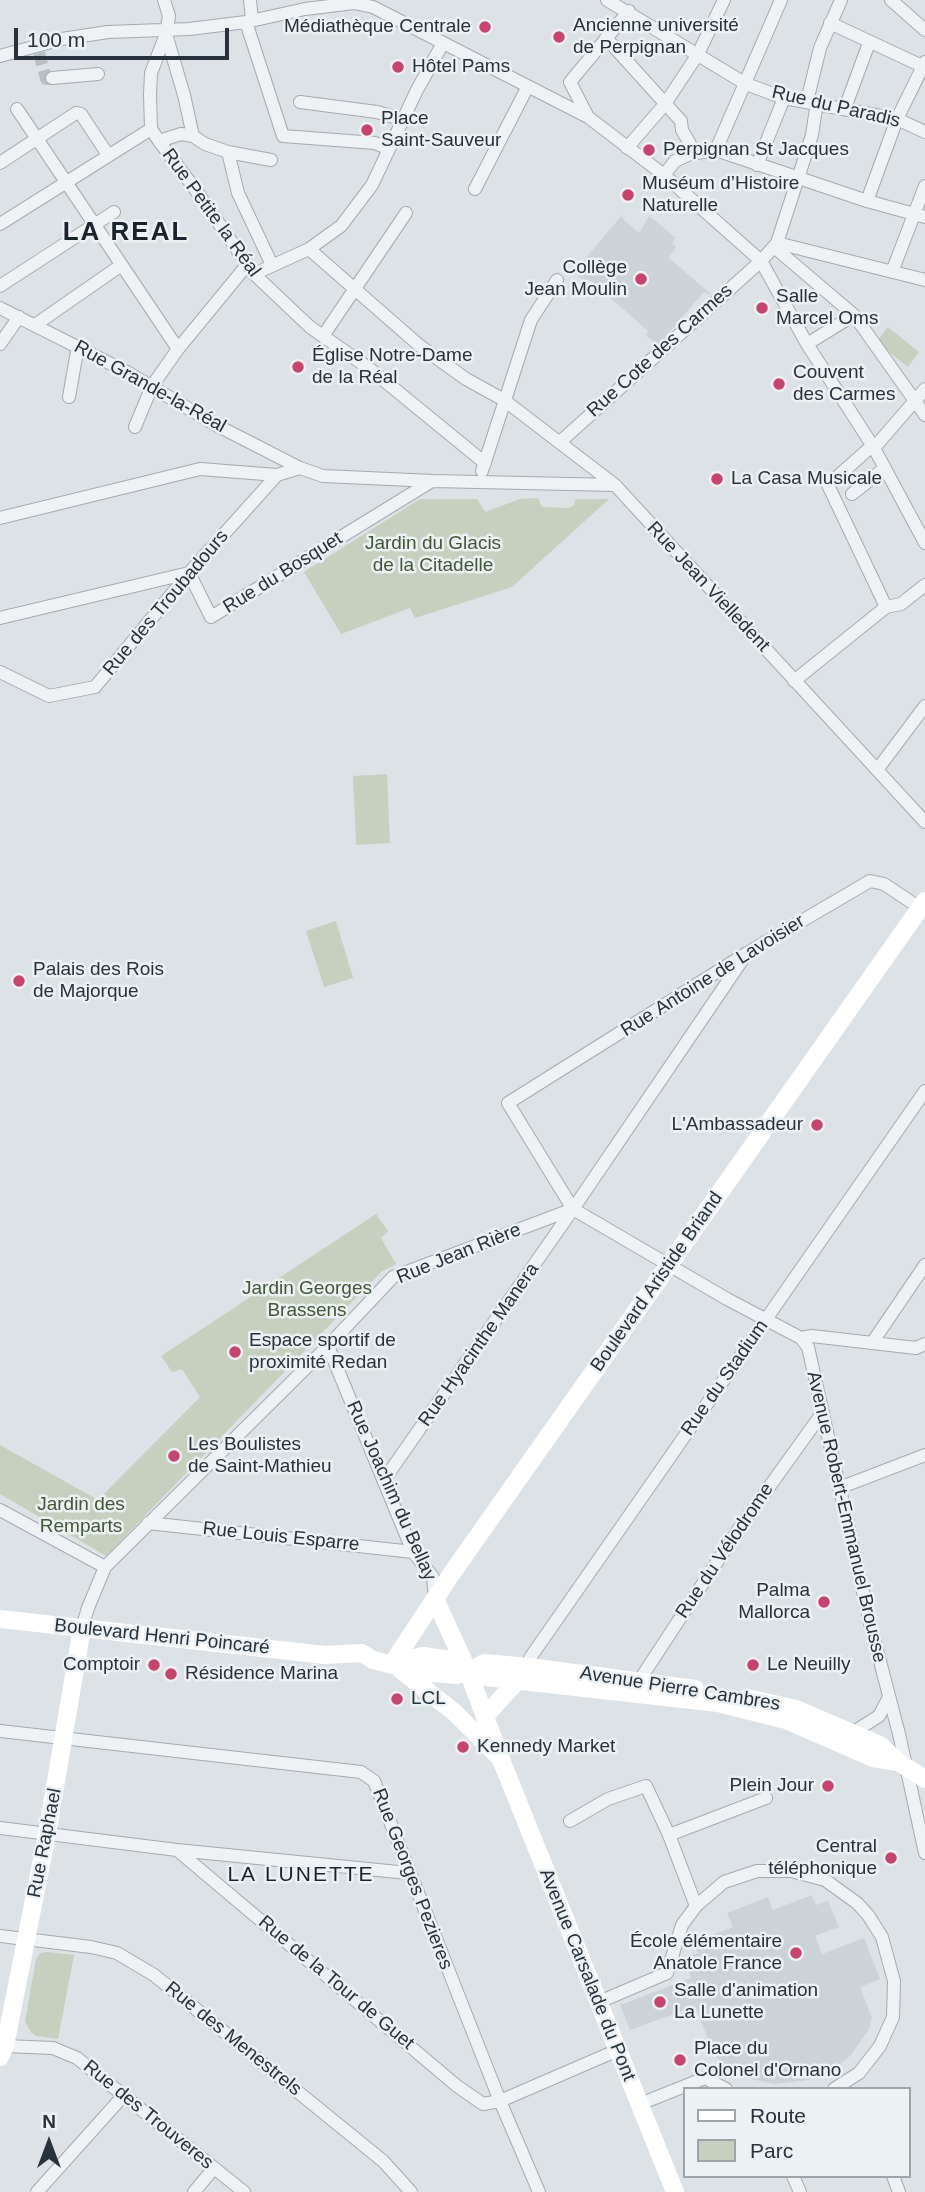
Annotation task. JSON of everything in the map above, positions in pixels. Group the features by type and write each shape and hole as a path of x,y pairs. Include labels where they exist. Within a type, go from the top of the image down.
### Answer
{"main road":[{"name":"Boulevard Aristide Briand","path":"392,1664 669,1264 923,905"},
{"name":"Avenue Carsalade du Pont","path":"435,1599 486,1715 500,1757 675,2192"},
{"name":"Boulevard Henri Poincaré","path":"0,1619 325,1655 362,1653 373,1660 392,1664"},
{"name":"Rue Raphael","path":"3,2052 47,1834 82,1628"},
{"name":"Avenue Pierre Cambres","path":"392,1664 421,1672 457,1675 484,1663 523,1674 635,1687 714,1692 796,1709 880,1745 901,1764"},
{"name":"Avenue Carsalade du Pont","path":"392,1664 454,1712 500,1757"},
{"path":"486,1715 523,1674"},
{"name":"Avenue Pierre Cambres","path":"635,1687 786,1720 873,1758 901,1764"},
{"path":"901,1764 925,1779"}],"street":[{"path":"164,0 169,16 166,32 193,136"},
{"path":"250,0 249,21 284,136 375,143 390,149"},
{"name":"Rue du Paradis","path":"607,0 746,83 784,98 897,118 925,132"},
{"path":"627,148 665,104 698,54 724,0"},
{"path":"716,150 780,0"},
{"path":"775,245 812,135 812,102 820,48 841,0"},
{"path":"891,0 925,30"},
{"path":"0,57 38,50 62,39 108,32 166,32 249,21 305,4 354,3 373,8 588,117 664,174 761,261 807,344 873,447 925,543"},
{"path":"588,117 570,82 629,11"},
{"path":"830,23 869,43 924,64 897,118 867,201"},
{"name":"Rue Petite la Réal","path":"166,32 151,73 151,129 251,269 302,319 394,387 485,463"},
{"path":"606,38 681,121 682,130 690,144 690,154"},
{"path":"135,427 152,386 178,349 251,269 272,265 309,249 341,226 372,185 417,90 443,43"},
{"path":"845,108 869,43"},
{"path":"52,78 98,74"},
{"path":"475,189 527,88"},
{"path":"757,164 784,98"},
{"path":"300,102 377,112 404,120"},
{"path":"17,109 178,349"},
{"path":"0,163 76,113 81,114 108,155"},
{"path":"0,224 151,129"},
{"path":"159,141 181,134 193,136 205,144 228,152 271,160"},
{"path":"664,174 675,161 690,154 716,150 919,216"},
{"path":"228,152 238,193 272,265"},
{"path":"892,272 919,216 925,186"},
{"path":"0,286 114,212"},
{"path":"323,336 406,213"},
{"path":"775,245 925,280"},
{"path":"775,245 854,315 925,415"},
{"name":"Rue Cote des Carmes","path":"560,442 761,261 775,245"},
{"name":"Rue Jean Vielledent","path":"309,249 420,346 466,379 504,400 615,485 925,822"},
{"path":"35,325 120,266"},
{"path":"478,482 531,320 557,280"},
{"name":"Rue Grande-la-Réal","path":"0,308 78,346 216,425 300,468 323,475 433,481"},
{"path":"807,344 854,315"},
{"path":"0,344 19,317"},
{"path":"69,397 78,346"},
{"path":"886,607 828,485 873,447 925,389"},
{"path":"0,518 200,469 278,475 300,468"},
{"path":"852,494 885,468"},
{"name":"Rue des Troubadours","path":"0,671 49,696 95,687 189,573 278,475"},
{"path":"433,481 615,485"},
{"name":"Rue du Bosquet","path":"189,573 211,617 433,481"},
{"path":"0,618 189,573"},
{"path":"794,681 886,607 901,604 925,584"},
{"path":"877,770 925,706"},
{"name":"Rue Antoine de Lavoisier","path":"573,1209 509,1103 747,953 870,881 884,884 923,905"},
{"name":"Rue Hyacinthe Manera","path":"384,1480 747,953"},
{"name":"Rue du Stadium","path":"523,1674 530,1658 925,1091"},
{"path":"573,1209 801,1338 812,1336 916,1348 925,1344"},
{"name":"Rue Jean Rière","path":"82,1628 105,1567 328,1346 393,1277 573,1209"},
{"path":"872,1343 925,1265"},
{"name":"Avenue Robert-Emmanuel Brousse","path":"801,1338 808,1348 889,1697 901,1764 925,1853"},
{"name":"Rue Joachim du Bellay","path":"328,1346 413,1552 433,1577 435,1599"},
{"name":"Rue du Vélodrome","path":"635,1687 736,1533 823,1412"},
{"path":"839,1488 925,1455"},
{"path":"0,1510 105,1567"},
{"name":"Rue Louis Esparre","path":"148,1523 413,1552"},
{"path":"852,1733 878,1716 889,1697"},
{"name":"Rue Georges Pezieres","path":"0,1731 361,1772 374,1781 408,1873 539,2192"},
{"path":"570,1821 608,1799 646,1786 669,1835 696,1906"},
{"path":"669,1835 766,1798"},
{"path":"0,1828 177,1850 408,1873"},
{"name":"Rue de la Tour de Guet","path":"177,1850 457,2086 483,2104 500,2101"},
{"path":"599,2002 667,1973 682,1925 696,1906 724,1882 757,1871 791,1871 825,1880 857,1903 868,1915 882,1937 894,1981 892,2017 880,2046 853,2084"},
{"name":"Rue des Menestrels","path":"0,1936 91,1947 117,1953 154,1975 383,2161 411,2192"},
{"name":"Rue des Trouveres","path":"3,2052 53,2048 77,2058 244,2192"},
{"path":"500,2101 618,2050"},
{"path":"640,2104 705,2078 722,2087"},
{"path":"37,2192 124,2095"},
{"path":"194,2192 214,2168"}],"shaded area":[{"name":"Collège Jean Moulin","path":"623,214 622,218 639,233 649,216 676,238 672,243 676,247 669,258 712,295 704,292 658,345 646,335 648,331 589,279 585,282 574,272"},
{"path":"812,1895 816,1905 828,1901 839,1927 815,1936 822,1954 864,1938 880,1979 860,1987 872,2018 869,2029 851,2055 832,2071 808,2080 774,2084 734,2075 714,2054 695,2006 630,2030 620,2005 691,1978 684,1958 698,1953 694,1942 733,1927 727,1913 768,1897 773,1910"}],"green space":[{"path":"888,327 919,352 908,367 876,342"},
{"name":"Jardin du Glacis de la Citadelle","path":"538,498 542,507 568,508 573,506 576,499 609,499 512,587 415,618 410,608 341,634 304,572 420,499 477,499 485,512 520,499"},
{"path":"387,774 390,843 356,845 353,776"},
{"path":"336,921 353,978 324,987 306,931"},
{"path":"376,1214 388,1231 381,1238 396,1264 381,1272 106,1556 0,1494 0,1445 98,1500 200,1397 182,1369 172,1372 161,1356"},
{"path":"40,1953 74,1955 58,2039 36,2036 25,2022 36,1959"}],"tunnel":[{"path":"39,53 46,79 52,78"}],"place":[{"name":"Médiathèque Centrale","path":"485,27"},
{"name":"Ancienne université de Perpignan","path":"559,37"},
{"name":"Hôtel Pams","path":"398,67"},
{"name":"Place Saint-Sauveur","path":"367,130"},
{"name":"Perpignan St Jacques","path":"649,150"},
{"name":"Muséum d’Histoire Naturelle","path":"628,195"},
{"name":"Collège Jean Moulin","path":"641,279"},
{"name":"Salle Marcel Oms","path":"762,308"},
{"name":"Église Notre-Dame de la Réal","path":"298,367"},
{"name":"Couvent des Carmes","path":"779,384"},
{"name":"La Casa Musicale","path":"717,479"},
{"name":"Palais des Rois de Majorque","path":"19,981"},
{"name":"L'Ambassadeur","path":"817,1125"},
{"name":"Espace sportif de proximité Redan","path":"235,1352"},
{"name":"Les Boulistes de Saint-Mathieu","path":"174,1456"},
{"name":"Palma Mallorca","path":"824,1602"},
{"name":"Comptoir","path":"154,1665"},
{"name":"Le Neuilly","path":"753,1665"},
{"name":"Résidence Marina","path":"171,1674"},
{"name":"LCL","path":"397,1699"},
{"name":"Kennedy Market","path":"463,1747"},
{"name":"Plein Jour","path":"828,1786"},
{"name":"Central téléphonique","path":"891,1858"},
{"name":"École élémentaire Anatole France","path":"796,1953"},
{"name":"Salle d'animation La Lunette","path":"660,2002"},
{"name":"Place du Colonel d'Ornano","path":"680,2060"}],"district":[{"name":"LA REAL","path":"126,233"},
{"name":"LA LUNETTE","path":"301,1875"}],"park label":[{"name":"Jardin Georges Brassens","path":"307,1300"},
{"name":"Jardin des Remparts","path":"81,1516"}]}
